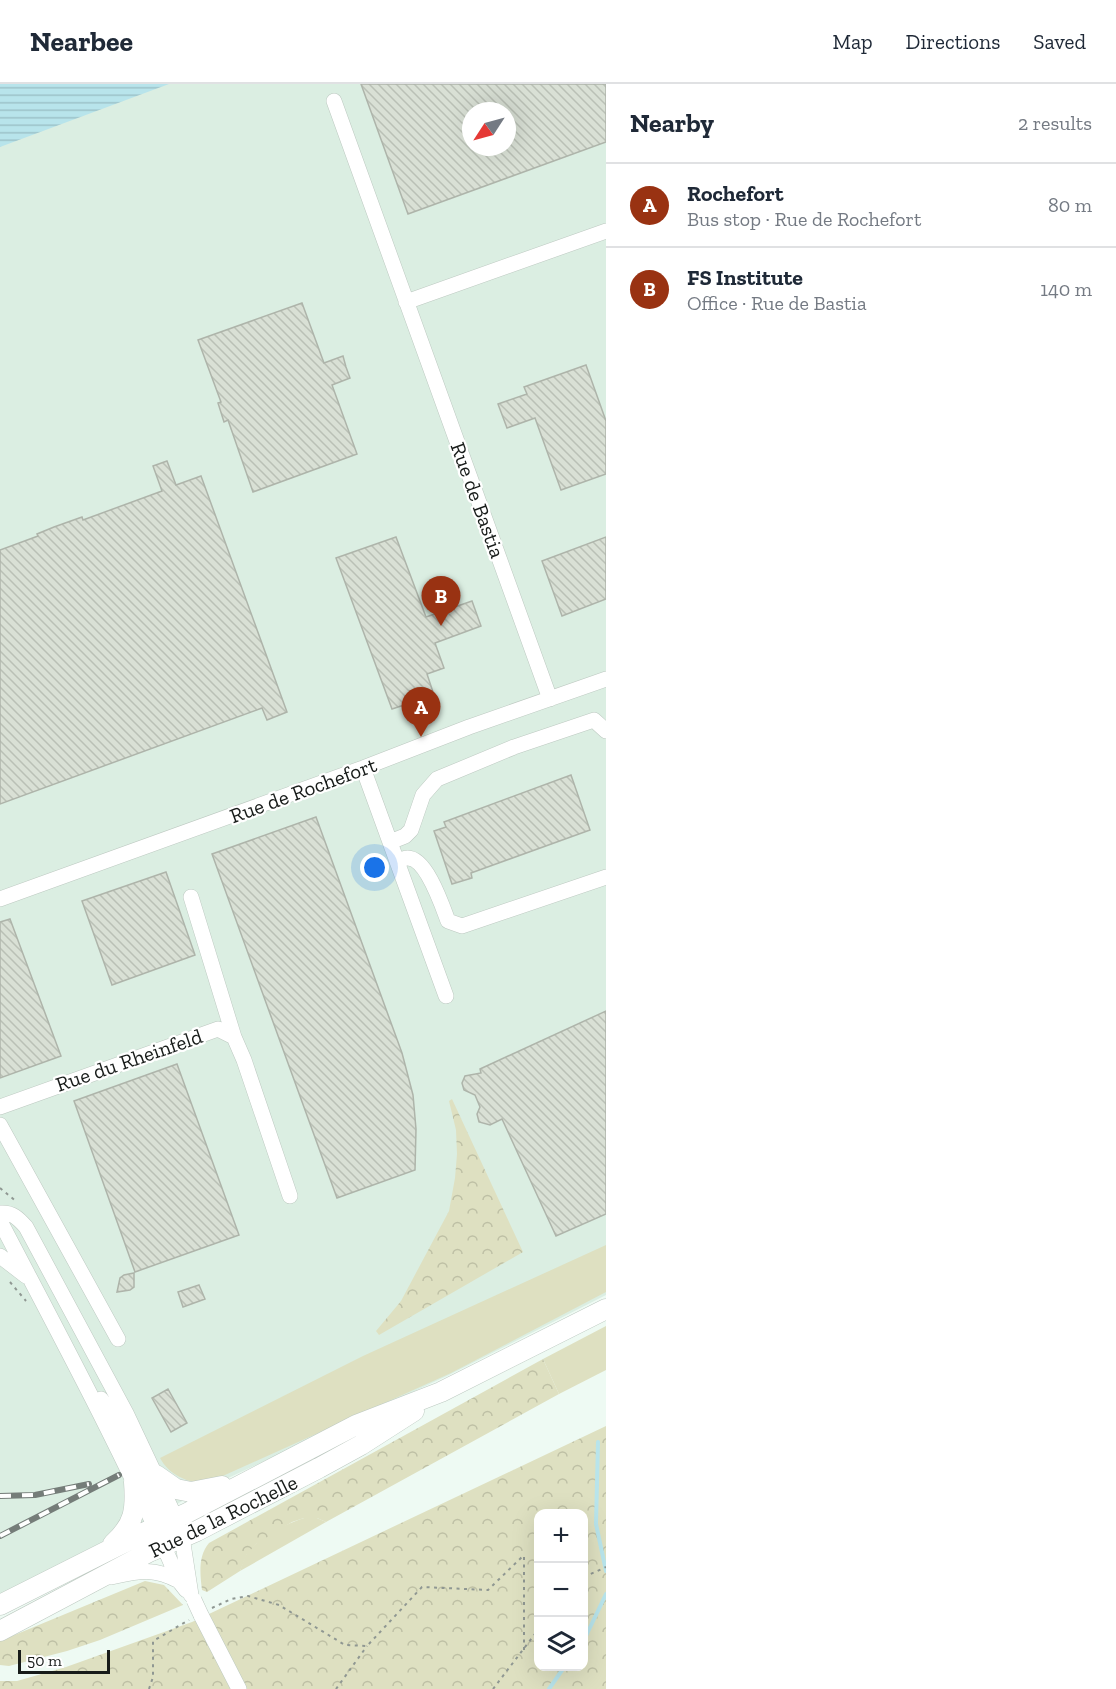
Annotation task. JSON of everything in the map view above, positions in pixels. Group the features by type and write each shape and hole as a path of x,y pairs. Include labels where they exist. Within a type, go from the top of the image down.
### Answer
{"main road":[{"name":"Rue de la Rochelle","path":"0,1631 97,1580 168,1530 246,1482 356,1425 441,1392 606,1309"},
{"name":"Rue de la Rochelle","path":"0,1605 104,1552 168,1530 196,1531 361,1445 441,1392"},
{"path":"156,1475 176,1489 191,1492 246,1482"},
{"path":"104,1552 120,1537 134,1515 134,1482"}],"street":[{"name":"Rue de Bastia","path":"334,101 550,699"},
{"path":"406,302 606,231"},
{"name":"Rue de Rochefort","path":"0,900 469,727 606,679"},
{"path":"390,842 405,837 411,830 423,795 437,778 514,747 594,720 606,730"},
{"path":"363,768 446,996"},
{"path":"398,862 406,858 417,861 429,876 448,921 462,926 606,877"},
{"path":"191,897 234,1037"},
{"name":"Rue du Rheinfeld","path":"0,1107 218,1029 234,1037 244,1060 290,1196"},
{"path":"0,1125 118,1339"},
{"path":"0,1213 18,1218 35,1241 126,1413 156,1475 179,1581 192,1598"},
{"path":"0,1221 82,1376 134,1482 168,1530"},
{"path":"0,1256 30,1279"},
{"path":"82,1376 115,1417 144,1474 168,1530 192,1598 239,1689"},
{"path":"97,1580 136,1571 152,1571 179,1581"}],"path":[{"path":"336,1689 367,1646 422,1587 488,1590 524,1555 524,1650"},
{"path":"588,1575 606,1567"},
{"path":"149,1689 153,1677 153,1641 231,1599 248,1596 279,1605 345,1645 367,1646"},
{"path":"493,1689 534,1636"}],"shaded area":[{"path":"0,84 606,84 606,1295 449,1375 211,1486 0,1597"}],"green space":[{"path":"452,1099 523,1252 379,1335 376,1331 401,1301 449,1211 457,1154 456,1130 449,1101"},
{"path":"606,1245 606,1292 451,1373 205,1484 179,1477 168,1469 160,1458 363,1356"},
{"path":"606,1326 606,1370 559,1394 543,1359"},
{"path":"543,1359 559,1394 326,1522 317,1518 304,1518 292,1522 256,1544 247,1554 240,1571 207,1592 202,1590 201,1559 209,1543"},
{"path":"606,1426 606,1689 0,1689 0,1681 17,1681 66,1667 192,1622"},
{"path":"304,1518 317,1518 326,1522 240,1571 247,1553 258,1542 281,1527"},
{"path":"145,1581 164,1585 183,1605 100,1640 67,1651 9,1666 0,1665 0,1641"}],"water":[{"path":"0,84 169,84 0,147"}],"building":[{"path":"361,84 606,84 606,142 408,214"},
{"path":"302,303 324,363 343,356 350,378 332,385 357,454 253,492 228,420 224,422 218,403 221,402 198,340"},
{"path":"586,365 606,421 606,474 561,490 535,418 507,428 498,404 527,394 524,387"},
{"path":"167,461 176,485 201,476 287,712 267,720 262,708 0,804 0,550 38,536 37,534 54,527 82,517 83,520 162,491 153,466"},
{"path":"396,537 426,617 472,601 481,626 435,643 444,668 427,674 434,695 392,709 336,558"},
{"path":"606,537 606,599 562,616 542,561"},
{"path":"571,775 590,830 471,873 472,878 452,884 434,831 446,827 444,822"},
{"path":"316,817 402,1053 413,1095 416,1129 415,1170 337,1198 212,854"},
{"path":"166,872 195,955 112,985 82,901"},
{"path":"10,919 61,1056 0,1078 0,922"},
{"path":"606,1011 606,1214 556,1236 502,1119 490,1125 479,1122 477,1114 480,1107 475,1095 464,1090 462,1083 465,1076 481,1073 480,1069"},
{"path":"177,1064 239,1235 135,1272 74,1101"},
{"path":"134,1273 134,1287 117,1292 120,1278"},
{"path":"199,1285 205,1299 183,1307 178,1292"},
{"path":"168,1389 187,1423 171,1432 152,1398"}],"waterway":[{"path":"598,1442 596,1524 606,1571"},
{"path":"588,1632 606,1594"},
{"path":"549,1689 562,1671"}],"railway":[{"path":"0,1536 119,1475"},
{"path":"0,1496 35,1495 89,1484"}],"place":[{"name":"FS Institute","path":"441,626"},
{"name":"Rochefort","path":"421,737"}]}
